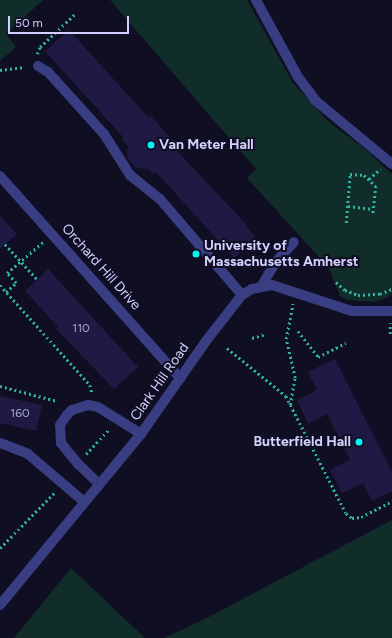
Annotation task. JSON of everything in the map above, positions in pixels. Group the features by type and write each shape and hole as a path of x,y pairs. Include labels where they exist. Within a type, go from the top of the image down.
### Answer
{"street":[{"path":"256,0 298,77 316,102 392,164"},
{"path":"38,66 48,72 104,134 130,175 160,199 242,295"},
{"name":"Orchard Hill Drive","path":"0,176 180,378"},
{"path":"262,285 275,263 294,242"},
{"path":"262,285 272,285 297,292 352,311 391,316"},
{"name":"Clark Hill Road","path":"0,605 83,501 141,434 180,378 242,295 262,285"},
{"path":"98,483 74,460 61,443 60,425 67,415 72,410 88,405 98,407 141,434"},
{"path":"0,443 28,454 83,501"}],"path":[{"path":"0,70 38,66 37,52 40,47 74,15"},
{"path":"346,223 350,174 364,175 376,186 373,213"},
{"path":"348,206 373,209"},
{"path":"6,292 16,283 7,273 43,241"},
{"path":"5,244 37,279"},
{"path":"336,282 345,290 358,295 380,294 392,289"},
{"path":"0,286 90,385 93,395"},
{"path":"290,405 294,378 286,339 288,322 297,292"},
{"path":"390,334 391,316"},
{"path":"298,331 318,357 346,343"},
{"path":"252,338 266,334"},
{"path":"227,348 286,396 346,513 352,518 361,517 392,501"},
{"path":"0,386 57,401"},
{"path":"82,458 113,425"},
{"path":"0,548 33,518 58,488"}],"green space":[{"path":"0,0 43,0 6,34 16,47 0,61"},
{"path":"110,0 247,0 293,83 329,122 365,149 392,174 392,293 388,297 376,302 347,300 340,296 329,268 247,178 256,169"},
{"path":"392,520 392,638 164,638 207,618"},
{"path":"71,568 145,638 14,638"}],"building":[{"name":"Van Meter Hall","path":"69,30 148,117 150,115 181,149 178,152 246,224 245,225 256,238 234,258 156,172 153,174 148,169 136,168 127,157 128,146 122,140 124,138 45,51"},
{"path":"0,216 17,234 0,249"},
{"path":"48,269 138,367 114,389 56,329 58,327 25,291"},
{"name":"Butterfield Hall","path":"335,359 392,472 392,491 372,501 363,483 342,493 330,470 350,460 327,414 308,424 297,400 317,390 308,372"},
{"path":"0,396 42,405 36,431 0,423"}],"place":[{"name":"Van Meter Hall","path":"151,145"},
{"name":"University of Massachusetts Amherst","path":"196,254"},
{"name":"Butterfield Hall","path":"359,442"}]}
